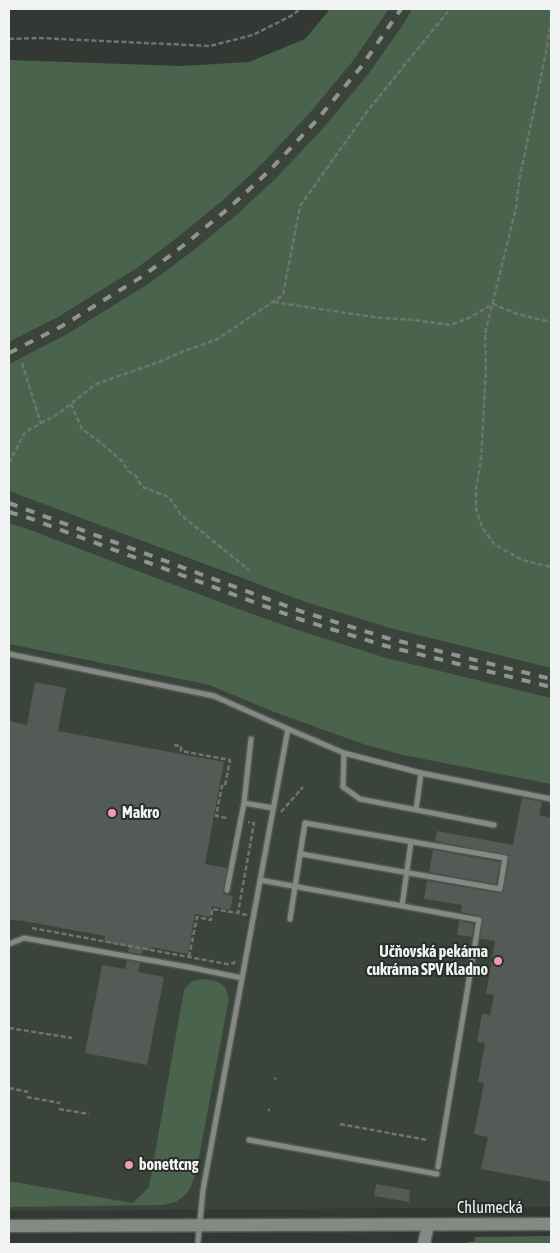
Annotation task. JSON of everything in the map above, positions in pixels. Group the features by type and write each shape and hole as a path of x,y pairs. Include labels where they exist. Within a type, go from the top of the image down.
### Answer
{"street":[{"name":"Chlumecká","path":"9,1226 551,1224"},
{"path":"424,1244 428,1225"}],"lane":[{"path":"9,654 214,696 344,753 421,773 551,799"},
{"path":"198,1241 203,1190 288,729"},
{"path":"228,890 244,803 251,739"},
{"path":"344,753 343,787 360,799 494,825"},
{"path":"416,810 421,773"},
{"path":"244,803 273,808"},
{"path":"290,919 305,824 505,858 500,889 301,854"},
{"path":"402,906 411,842"},
{"path":"260,880 479,920 438,1167"},
{"path":"9,944 24,938 242,978"},
{"path":"249,1140 437,1174"}],"path":[{"path":"9,39 49,38 210,46 253,35 291,16 300,9"},
{"path":"9,463 26,432 58,414 96,384 216,340 283,295 300,206 369,109 450,9"},
{"path":"551,20 521,168 516,208 485,334 486,370 481,460 476,489 476,509 482,527 494,544 522,560 551,567"},
{"path":"273,302 362,316 450,324 469,318 493,304"},
{"path":"493,304 517,314 551,322"},
{"path":"22,363 41,424"},
{"path":"71,404 82,429 122,461 128,471 136,476 142,487 169,497 181,515 249,570"},
{"path":"174,745 182,746 181,751 230,760 216,816 227,818"},
{"path":"281,812 303,787"},
{"path":"238,913 254,823 246,822"},
{"path":"189,957 197,917 211,920 212,909 254,916"},
{"path":"32,928 227,964 234,963 238,951"},
{"path":"9,1028 72,1038"},
{"path":"9,1088 28,1092"},
{"path":"27,1097 60,1103"},
{"path":"59,1109 89,1114"},
{"path":"340,1124 427,1140"}],"shaded area":[{"path":"389,9 412,9 369,73 324,127 277,177 235,216 148,284 67,334 9,364 9,342 58,317 137,268 222,201 263,163 309,114 353,61"},
{"path":"9,491 241,579 441,641 551,668 551,698 383,657 295,629 9,523"},
{"path":"9,644 209,685 274,712 363,744 551,783 551,1207 9,1211"}],"green space":[{"path":"330,9 389,9 353,61 309,114 263,163 222,201 137,268 58,317 9,342 9,60 181,66 249,62 305,39"},
{"path":"412,9 551,9 551,668 390,628 303,601 9,491 9,364 67,334 148,284 235,216 277,177 324,127 369,73"},
{"path":"9,523 295,629 383,657 551,698 551,784 403,755 363,744 274,712 209,685 9,644"},
{"path":"204,979 219,982 225,987 229,998 196,1173 191,1187 185,1195 176,1202 164,1205 9,1207 9,1181 133,1203 149,1187 184,990 192,981"},
{"path":"551,1236 551,1244 459,1244 475,1241 475,1237"}],"building":[{"name":"Makro","path":"35,682 66,688 58,731 224,762 205,864 227,868 223,894 233,896 230,910 212,906 210,917 195,914 188,954 151,947 151,951 143,949 142,954 128,952 129,947 104,942 105,936 9,919 9,721 27,725"},
{"path":"522,798 542,802 539,815 551,818 551,1182 481,1169 488,1137 474,1134 484,1083 478,1082 485,1043 477,1042 482,1013 490,1015 494,995 486,994 495,941 480,939 483,920 481,916 461,912 462,905 424,899 427,881 499,893 503,892 509,859 508,855 435,841 437,831 513,845"},
{"path":"433,850 500,862 496,884 429,872"},
{"path":"459,921 474,924 472,937 457,935"},
{"path":"127,961 140,963 138,972 164,977 147,1065 85,1053 102,965 125,969"},
{"path":"376,1184 410,1190 409,1202 374,1196"}],"railway":[{"path":"9,353 62,326 143,276 229,208 270,170 316,121 361,67 401,9"},
{"path":"9,503 300,611 387,638 551,679"},
{"path":"9,512 299,619 386,646 551,687"}],"place":[{"name":"Makro","path":"112,813"},
{"name":"Učňovská pekárna cukrárna SPV Kladno","path":"498,961"},
{"name":"bonettcng","path":"129,1165"}]}
